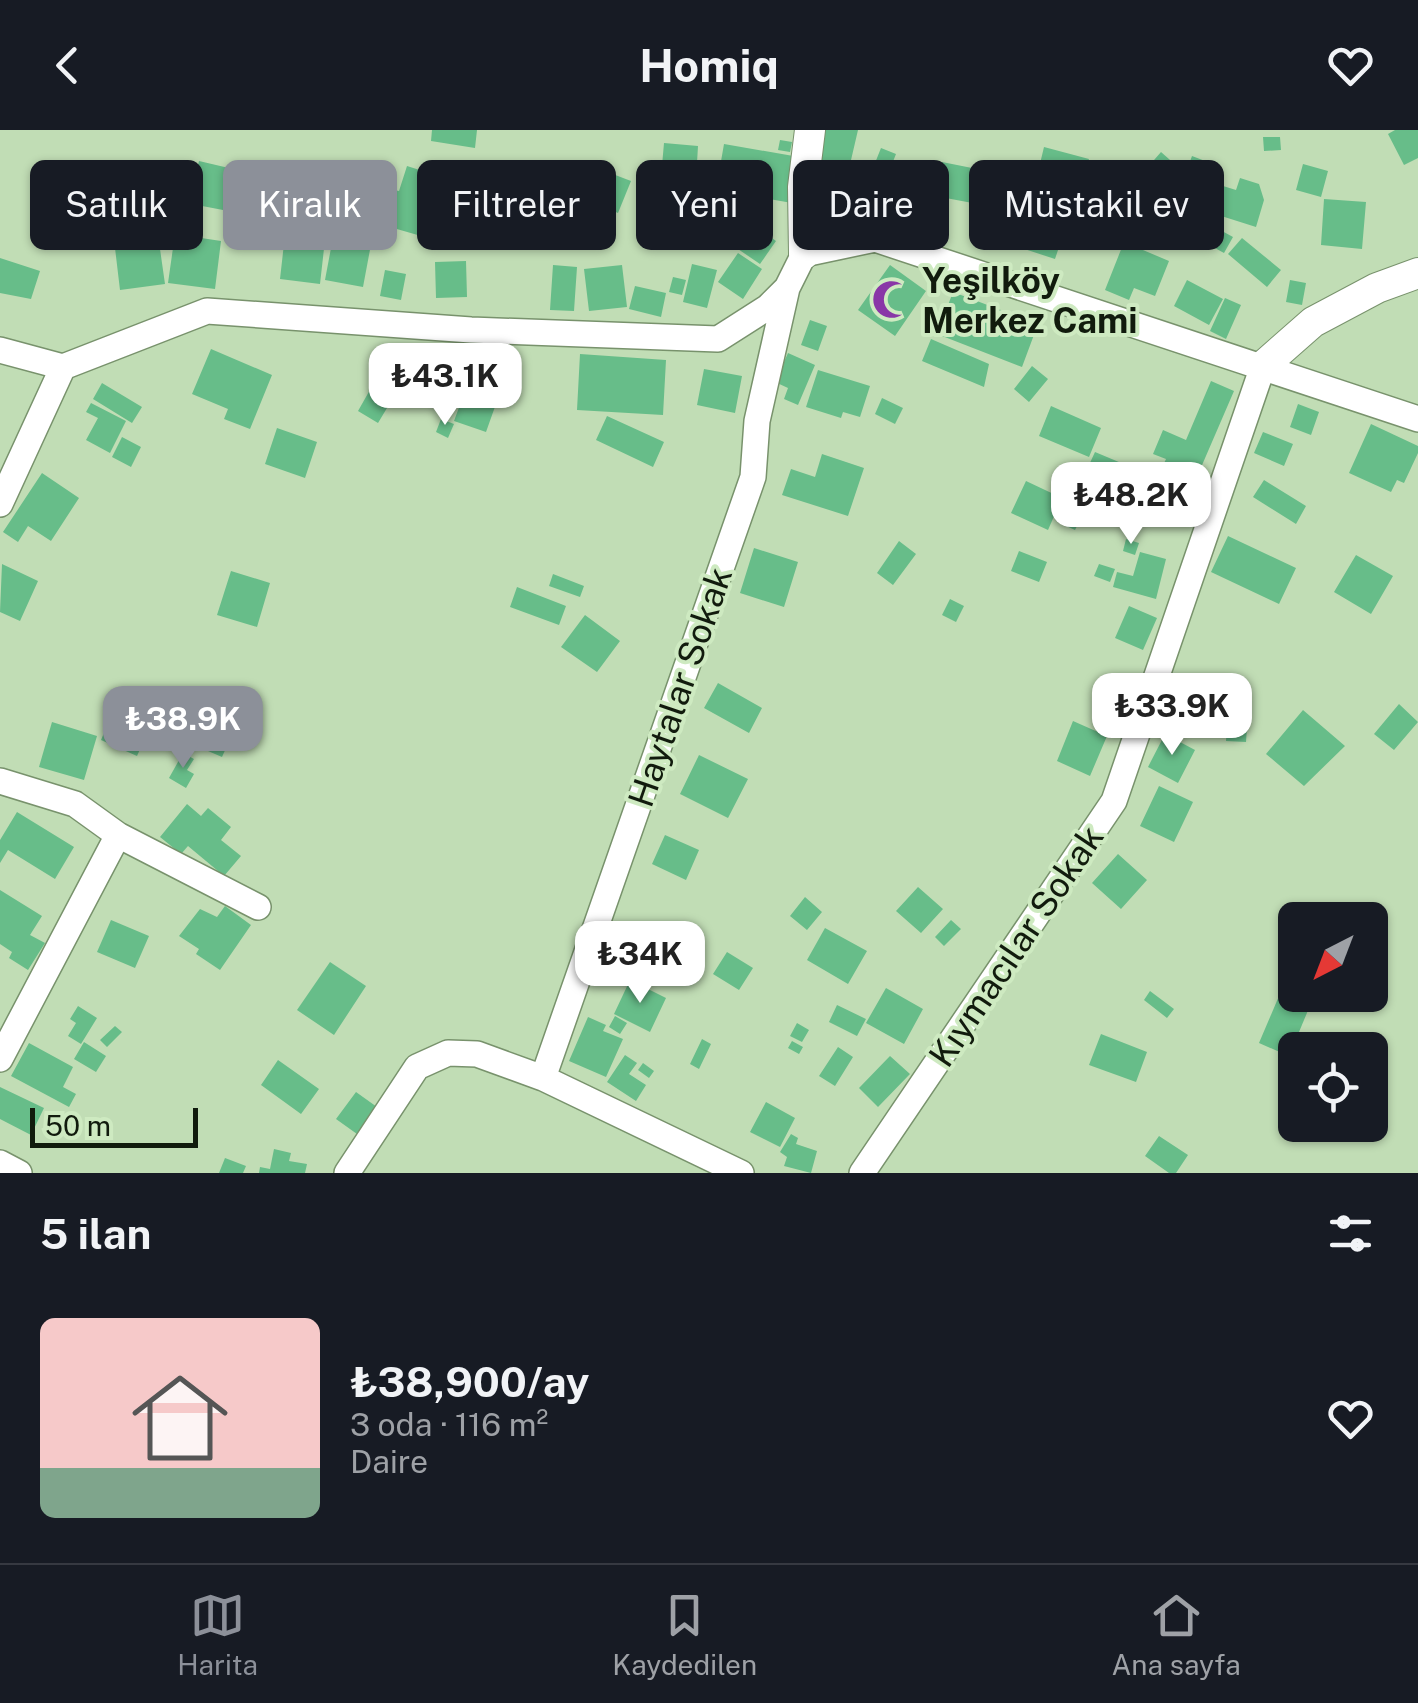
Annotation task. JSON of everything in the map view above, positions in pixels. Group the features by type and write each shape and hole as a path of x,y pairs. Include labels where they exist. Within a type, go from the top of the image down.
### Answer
{"street":[{"path":"0,350 63,367 207,311 471,330 718,340 768,307 788,288 804,254 804,186 810,130"},
{"path":"804,254 875,239 1418,419"},
{"path":"1263,366 1313,322 1377,288 1418,273"},
{"name":"Haytalar Sokak","path":"543,1078 753,477 757,421 788,288"},
{"name":"Kıymacılar Sokak","path":"862,1173 1114,801 1263,366"},
{"path":"0,504 63,367"},
{"path":"0,781 74,804 118,835 258,907"},
{"path":"0,1059 118,835"},
{"path":"346,1173 417,1067 448,1053 477,1054 543,1078 741,1173"},
{"path":"0,1163 19,1173"}],"building":[{"path":"432,130 477,130 475,148 431,141"},
{"path":"822,130 858,130 851,160 815,160"},
{"path":"1395,130 1418,130 1418,158 1404,165 1388,134"},
{"path":"1263,137 1280,137 1281,150 1264,151"},
{"path":"780,140 792,142 790,152 778,150"},
{"path":"664,143 698,146 697,160 662,160"},
{"path":"724,144 799,157 793,160 792,203 773,200 773,160 721,160"},
{"path":"1044,147 1089,159 1089,160 1041,160"},
{"path":"881,148 896,154 894,160 876,160"},
{"path":"1161,152 1170,160 1154,160"},
{"path":"203,162 223,167 223,210 203,206"},
{"path":"949,163 969,167 969,202 949,199"},
{"path":"1303,164 1328,171 1321,197 1296,190"},
{"path":"407,166 417,169 417,235 397,229 399,191"},
{"path":"616,175 631,181 616,212"},
{"path":"1240,178 1259,184 1264,200 1256,227 1224,217 1224,186 1236,190"},
{"path":"1324,199 1366,202 1362,249 1321,245"},
{"path":"1224,232 1233,237 1224,253 1218,250 1224,250"},
{"path":"203,238 221,241 215,289 168,283 173,250 203,250"},
{"path":"1242,238 1281,270 1267,287 1228,254"},
{"path":"115,250 160,250 165,284 120,290"},
{"path":"283,250 324,250 320,284 280,279"},
{"path":"331,250 370,250 363,287 325,280"},
{"path":"739,250 770,250 760,264"},
{"path":"1027,250 1058,250 1055,259"},
{"path":"1121,250 1143,250 1169,261 1155,296 1134,288 1129,300 1105,290"},
{"path":"738,253 762,269 743,299 718,282"},
{"path":"0,258 40,271 31,299 0,293"},
{"path":"466,261 467,297 436,298 435,262"},
{"path":"692,264 717,270 707,308 683,302"},
{"path":"553,265 577,267 574,311 550,310"},
{"path":"622,265 627,307 589,311 584,269"},
{"name":"Yeşilköy Merkez Cami","path":"890,265 926,291 895,336 858,310"},
{"path":"385,270 406,274 401,300 380,296"},
{"path":"673,277 686,280 682,295 669,292"},
{"path":"1187,280 1223,299 1209,325 1174,306"},
{"path":"1290,280 1306,283 1302,305 1286,302"},
{"path":"635,286 666,293 661,317 629,309"},
{"path":"953,292 1038,324 1022,367 937,334"},
{"path":"1225,298 1241,305 1226,339 1210,331"},
{"path":"810,320 827,326 818,351 801,345"},
{"path":"931,339 989,364 984,387 922,361"},
{"path":"211,349 272,375 250,429 224,419 228,409 192,394"},
{"path":"788,353 815,365 798,405 784,399 788,388 775,382"},
{"path":"580,354 666,360 663,415 577,410"},
{"path":"1032,366 1048,379 1029,402 1014,389"},
{"path":"704,369 742,376 735,413 697,405"},
{"path":"818,370 870,386 860,417 843,412 841,418 806,407"},
{"path":"471,375 502,387 486,432 454,421"},
{"path":"375,381 396,393 378,423 358,411"},
{"path":"1211,381 1234,391 1193,486 1160,472 1166,459 1153,454 1163,430 1186,440"},
{"path":"102,383 142,407 132,423 93,399"},
{"path":"882,398 903,408 895,424 875,414"},
{"path":"91,403 126,421 110,453 86,440 98,418 86,412"},
{"path":"1298,404 1319,412 1311,435 1290,427"},
{"path":"1051,406 1101,428 1089,457 1039,436"},
{"path":"607,416 664,442 653,467 596,440"},
{"path":"441,419 454,424 448,438 436,432"},
{"path":"1371,424 1418,446 1404,483 1397,480 1391,492 1349,473"},
{"path":"277,428 317,442 305,478 265,464"},
{"path":"1263,432 1293,444 1284,466 1254,453"},
{"path":"122,437 141,447 131,467 112,457"},
{"path":"1095,452 1126,465 1120,478 1089,465"},
{"path":"822,454 864,468 848,516 782,495 791,469 815,477"},
{"path":"42,473 79,498 51,541 28,526 18,542 3,532"},
{"path":"1264,480 1306,506 1296,524 1253,497"},
{"path":"1026,481 1062,498 1048,530 1011,513"},
{"path":"1166,499 1184,508 1180,517 1161,509"},
{"path":"1076,502 1086,508 1075,530 1064,525"},
{"path":"1228,536 1296,568 1279,604 1211,572"},
{"path":"1126,539 1139,543 1135,555 1123,551"},
{"path":"899,541 916,554 893,585 877,573"},
{"path":"754,548 798,562 784,607 740,593"},
{"path":"1019,551 1047,562 1039,582 1011,571"},
{"path":"1140,552 1166,559 1156,599 1113,587 1117,572 1133,576"},
{"path":"1356,555 1393,576 1371,614 1334,592"},
{"path":"2,564 38,581 20,621 0,612"},
{"path":"1099,564 1115,569 1110,582 1094,576"},
{"path":"231,571 270,583 257,627 217,615"},
{"path":"553,574 584,586 580,597 549,586"},
{"path":"517,587 566,606 559,625 510,607"},
{"path":"950,599 964,606 956,622 942,615"},
{"path":"1129,606 1157,618 1143,650 1115,638"},
{"path":"585,615 620,641 597,672 561,647"},
{"path":"718,683 762,708 749,733 704,708"},
{"path":"1399,704 1418,722 1394,750 1374,734"},
{"path":"114,709 148,731 137,756 101,740"},
{"path":"1303,710 1345,746 1304,786 1266,754"},
{"path":"1228,712 1248,713 1246,742 1226,741"},
{"path":"1073,721 1107,736 1090,776 1057,761"},
{"path":"52,722 97,736 84,780 39,767"},
{"path":"217,731 231,737 222,757 208,751"},
{"path":"1165,734 1195,750 1178,783 1148,767"},
{"path":"183,753 194,759 187,770 194,774 186,788 169,778"},
{"path":"699,755 748,779 728,818 680,794"},
{"path":"1159,786 1193,802 1174,842 1140,826"},
{"path":"187,804 201,816 208,808 231,827 221,840 241,856 224,876 188,846 181,854 160,837"},
{"path":"17,812 74,847 55,879 8,850 0,863 0,840"},
{"path":"665,835 699,850 686,880 652,864"},
{"path":"1118,854 1147,880 1121,909 1092,883"},
{"path":"918,887 943,909 921,933 896,911"},
{"path":"0,890 42,916 30,935 45,943 28,970 9,958 12,952 0,944"},
{"path":"805,897 822,912 807,930 790,916"},
{"path":"225,906 251,925 220,970 196,954 199,949 179,936 200,909 217,917"},
{"path":"111,920 149,936 135,968 97,952"},
{"path":"951,920 961,929 944,946 935,937"},
{"path":"825,928 867,951 848,984 807,960"},
{"path":"727,952 753,968 739,990 713,974"},
{"path":"330,962 366,986 334,1035 297,1010"},
{"path":"630,980 666,998 650,1032 614,1014"},
{"path":"886,988 923,1009 904,1044 866,1023"},
{"path":"1150,991 1174,1009 1167,1018 1144,1000"},
{"path":"1278,998 1278,1012 1307,1012 1299,1032 1278,1032 1278,1051 1259,1043"},
{"path":"837,1005 866,1019 857,1036 829,1022"},
{"path":"78,1006 97,1018 81,1044 68,1036 76,1023 70,1019"},
{"path":"615,1016 627,1023 620,1034 609,1027"},
{"path":"588,1017 606,1025 603,1031 623,1039 606,1077 569,1061"},
{"path":"797,1023 809,1030 802,1042 790,1036"},
{"path":"115,1026 122,1032 107,1047 100,1040"},
{"path":"1101,1034 1147,1052 1136,1082 1089,1065"},
{"path":"702,1039 711,1044 699,1069 690,1064"},
{"path":"792,1041 803,1047 799,1054 788,1048"},
{"path":"84,1042 106,1056 96,1072 74,1059"},
{"path":"29,1043 73,1067 63,1087 76,1094 69,1107 11,1076"},
{"path":"838,1047 853,1057 835,1086 819,1076"},
{"path":"625,1055 637,1063 629,1074 646,1085 636,1101 607,1082"},
{"path":"890,1056 910,1074 878,1107 859,1088"},
{"path":"278,1060 319,1089 301,1114 261,1085"},
{"path":"643,1063 654,1071 649,1078 638,1070"},
{"path":"0,1087 44,1108 31,1135 0,1119"},
{"path":"356,1092 377,1107 357,1134 336,1119"},
{"path":"766,1102 795,1118 780,1147 750,1132"},
{"path":"791,1134 798,1138 796,1144 817,1151 811,1173 784,1166 787,1157 780,1152"},
{"path":"1159,1136 1188,1155 1176,1173 1169,1173 1145,1156"},
{"path":"274,1149 291,1153 289,1161 307,1164 305,1173 259,1173 260,1167 270,1169"},
{"path":"225,1158 246,1166 243,1173 219,1173"}],"place":[{"name":"Yeşilköy Merkez Cami","path":"892,300"}]}
